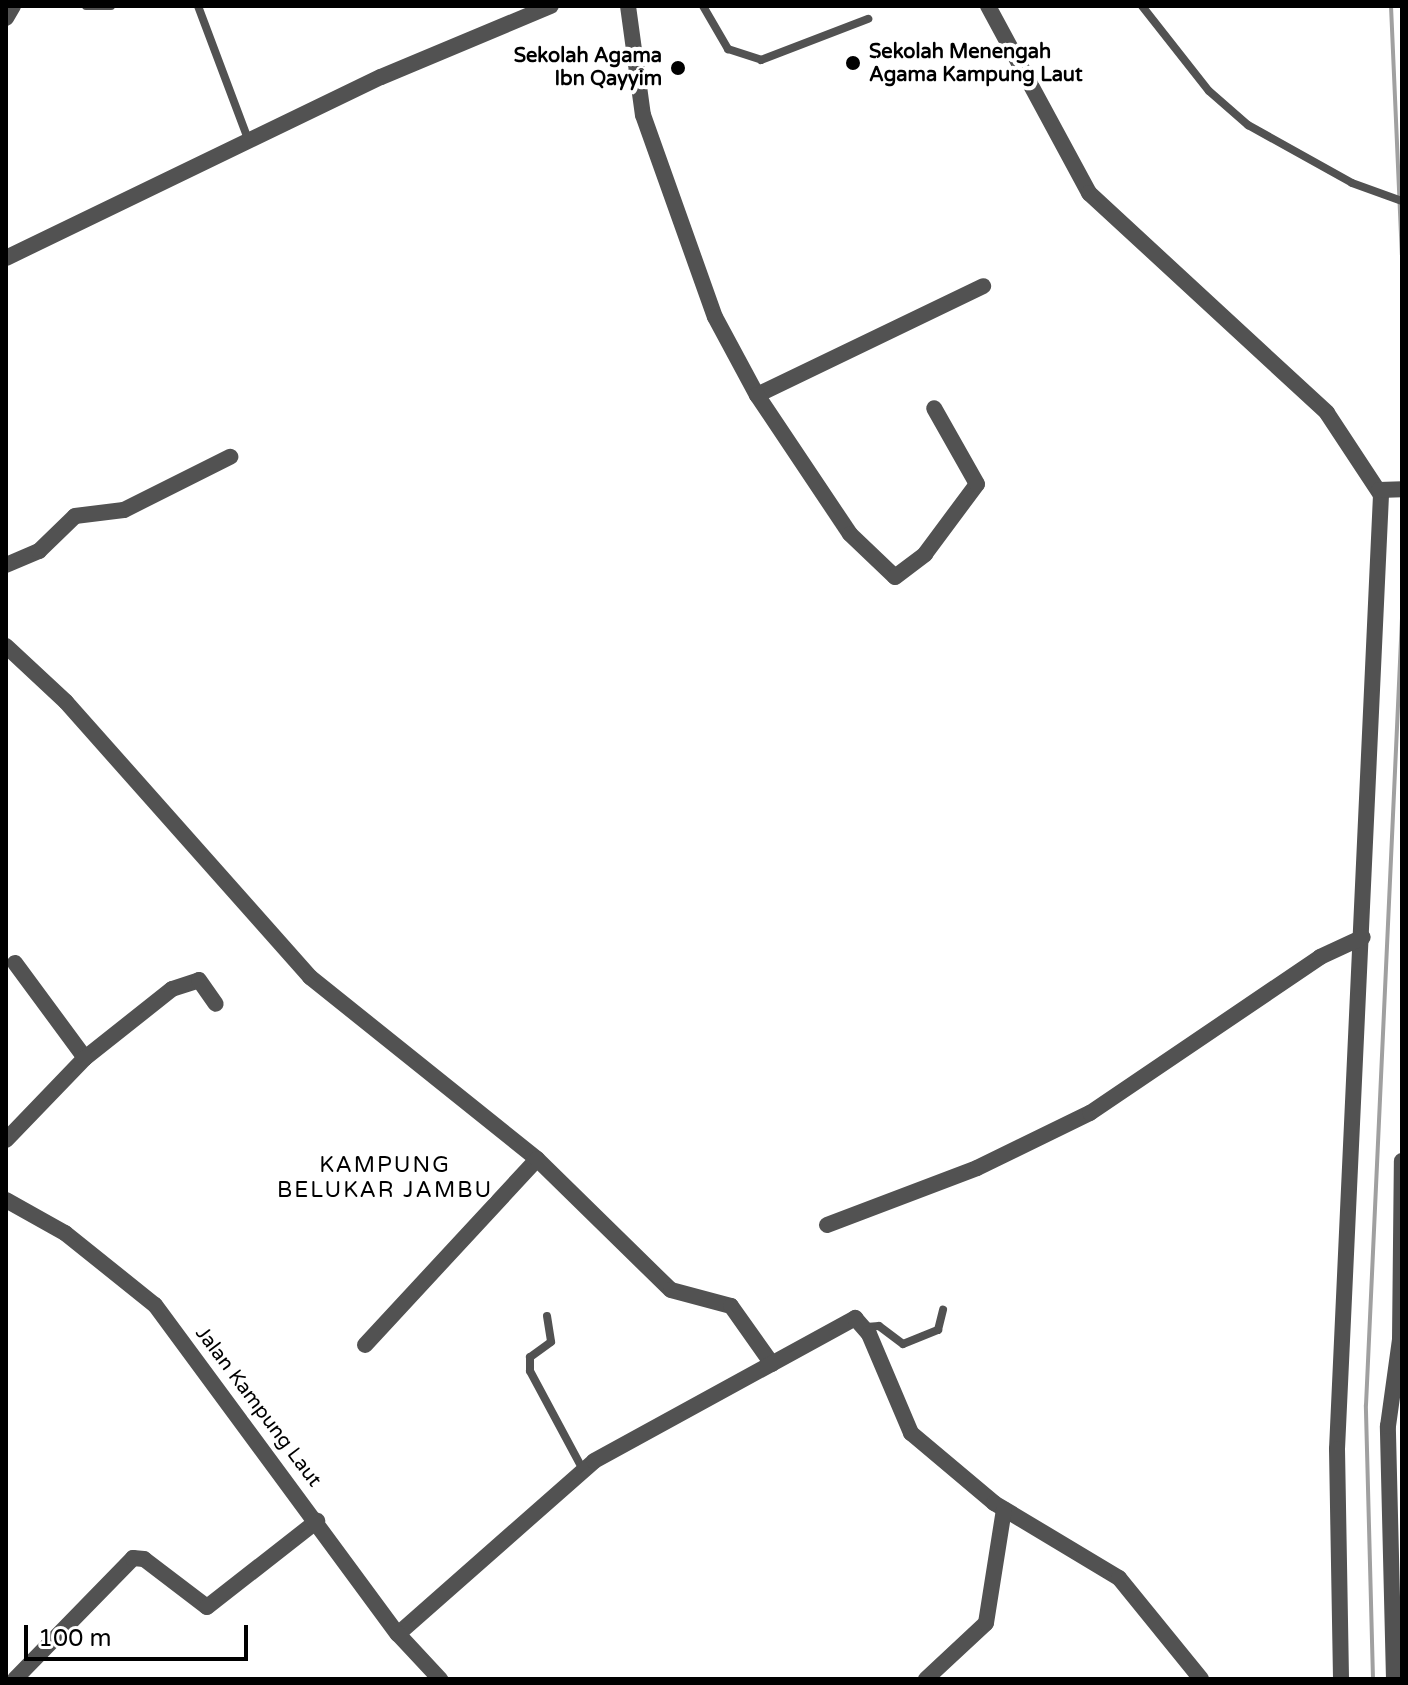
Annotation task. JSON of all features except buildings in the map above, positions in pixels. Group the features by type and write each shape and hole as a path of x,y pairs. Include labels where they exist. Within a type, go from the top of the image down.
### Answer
{"street":[{"path":"6,18 13,6"},
{"path":"6,258 248,139 551,6"},
{"path":"628,6 643,115 715,317 757,395 850,534 895,577 908,573 977,484 934,408"},
{"path":"988,6 1089,193 1327,413 1389,489 1337,1449 1341,1679"},
{"path":"757,395 983,286"},
{"path":"6,565 39,551 75,516 124,510 230,457"},
{"path":"6,646 14,667 66,702 310,977 537,1159 671,1290 731,1306 772,1364"},
{"path":"827,1225 969,1172 1090,1113 1320,957 1363,937"},
{"path":"15,963 85,1058"},
{"path":"6,1140 85,1058 183,983 202,982 216,1004"},
{"path":"365,1345 537,1159"},
{"path":"1394,1679 1388,1426 1398,1383 1402,1161"},
{"name":"Jalan Kampung Laut","path":"6,1200 65,1233 155,1305 398,1634 440,1679"},
{"path":"398,1634 583,1470 772,1364 847,1317 866,1327 911,1433 1004,1509 1119,1578 1201,1679"},
{"path":"926,1679 982,1631 1004,1509"},
{"path":"15,1679 133,1558 207,1607 317,1521"}],"lane":[{"path":"86,6 111,6"},
{"path":"198,6 248,139"},
{"path":"703,6 728,49 761,60 868,19"},
{"path":"1142,6 1209,91 1248,125 1352,183 1402,201"},
{"path":"866,1327 879,1326 903,1344 938,1330 943,1310"},
{"path":"547,1316 551,1342 530,1357 530,1371 583,1470"}],"waterway":[{"path":"1391,6 1402,255"},
{"path":"1373,1679 1366,1405 1402,617"}],"place":[{"name":"Sekolah Menengah Agama Kampung Laut","path":"853,63"},
{"name":"Sekolah Agama Ibn Qayyim","path":"678,68"}],"district":[{"name":"KAMPUNG BELUKAR JAMBU","path":"385,1178"}]}
